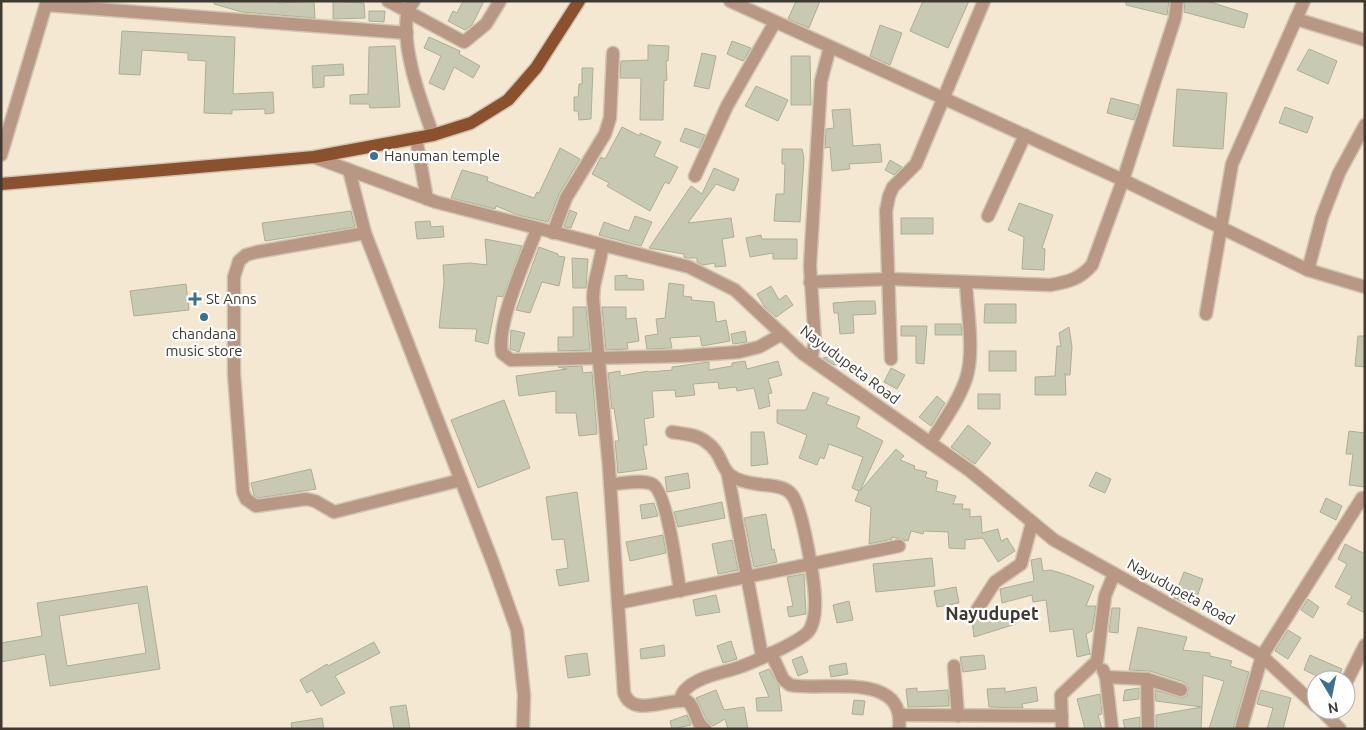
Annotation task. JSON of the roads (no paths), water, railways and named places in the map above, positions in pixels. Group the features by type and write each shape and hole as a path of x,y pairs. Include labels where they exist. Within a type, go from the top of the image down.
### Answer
{"main road":[{"path":"1,184 314,157 434,135 471,123 508,100 536,68 579,1"}],"street":[{"path":"388,1 464,42 486,24 500,1"},
{"path":"414,1 407,12 407,34 416,89 434,135"},
{"path":"730,1 1124,180 1308,270 1365,287"},
{"path":"891,358 890,278 886,211 888,196 893,187 916,164 984,1"},
{"path":"810,282 890,278 1050,285 1072,281 1084,274 1092,265 1124,180 1175,18 1177,1"},
{"path":"1206,314 1232,164 1304,1"},
{"path":"1,155 47,3 407,34"},
{"path":"1296,19 1365,40"},
{"path":"695,176 727,106 775,22"},
{"path":"810,359 815,342 810,282 821,81 830,47"},
{"path":"553,233 566,198 605,134 610,118 613,53"},
{"path":"1308,270 1322,217 1339,173 1365,125"},
{"path":"988,216 1026,135"},
{"path":"416,138 427,199"},
{"name":"Nayudupeta Road","path":"314,157 427,199 689,267 735,290 810,359 969,470 1054,540 1262,656 1306,697"},
{"path":"350,170 365,233 503,588 516,630 524,694 523,729"},
{"path":"538,229 513,294 502,334 502,353 512,360 683,356 738,352 759,347 782,334"},
{"path":"365,233 257,252 246,255 239,261 234,277 234,374 243,492 246,499 256,506 306,499 315,501 334,512 461,480"},
{"path":"604,246 594,286 624,693 628,702 636,706 681,700 691,704 696,718 705,729"},
{"path":"930,443 952,408 967,376 970,353 966,282"},
{"path":"672,432 704,440 713,447 728,475 747,577 766,655 783,680 790,685 864,687 879,692 890,700 900,715 899,729"},
{"path":"681,700 687,688 766,655 801,638 810,630 816,607 810,564 797,503 791,493 782,488 744,482 728,475"},
{"path":"610,484 643,482 652,484 657,488 665,508 680,591"},
{"path":"1241,729 1262,656 1362,498 1365,498"},
{"path":"977,610 995,582 1021,564 1032,522"},
{"path":"618,603 899,546"},
{"path":"1112,729 1106,677 1097,661 1105,596 1114,574"},
{"path":"1352,670 1365,644"},
{"path":"900,715 958,716 1062,722 1062,695 1097,661"},
{"path":"954,666 958,716"},
{"path":"1106,677 1147,679 1182,690"},
{"path":"1147,679 1148,729"}],"place":[{"name":"Hanuman temple","path":"374,156"},
{"name":"St Anns","path":"195,299"},
{"name":"chandana music store","path":"204,317"}],"district":[{"name":"Nayudupet","path":"992,614"}]}
